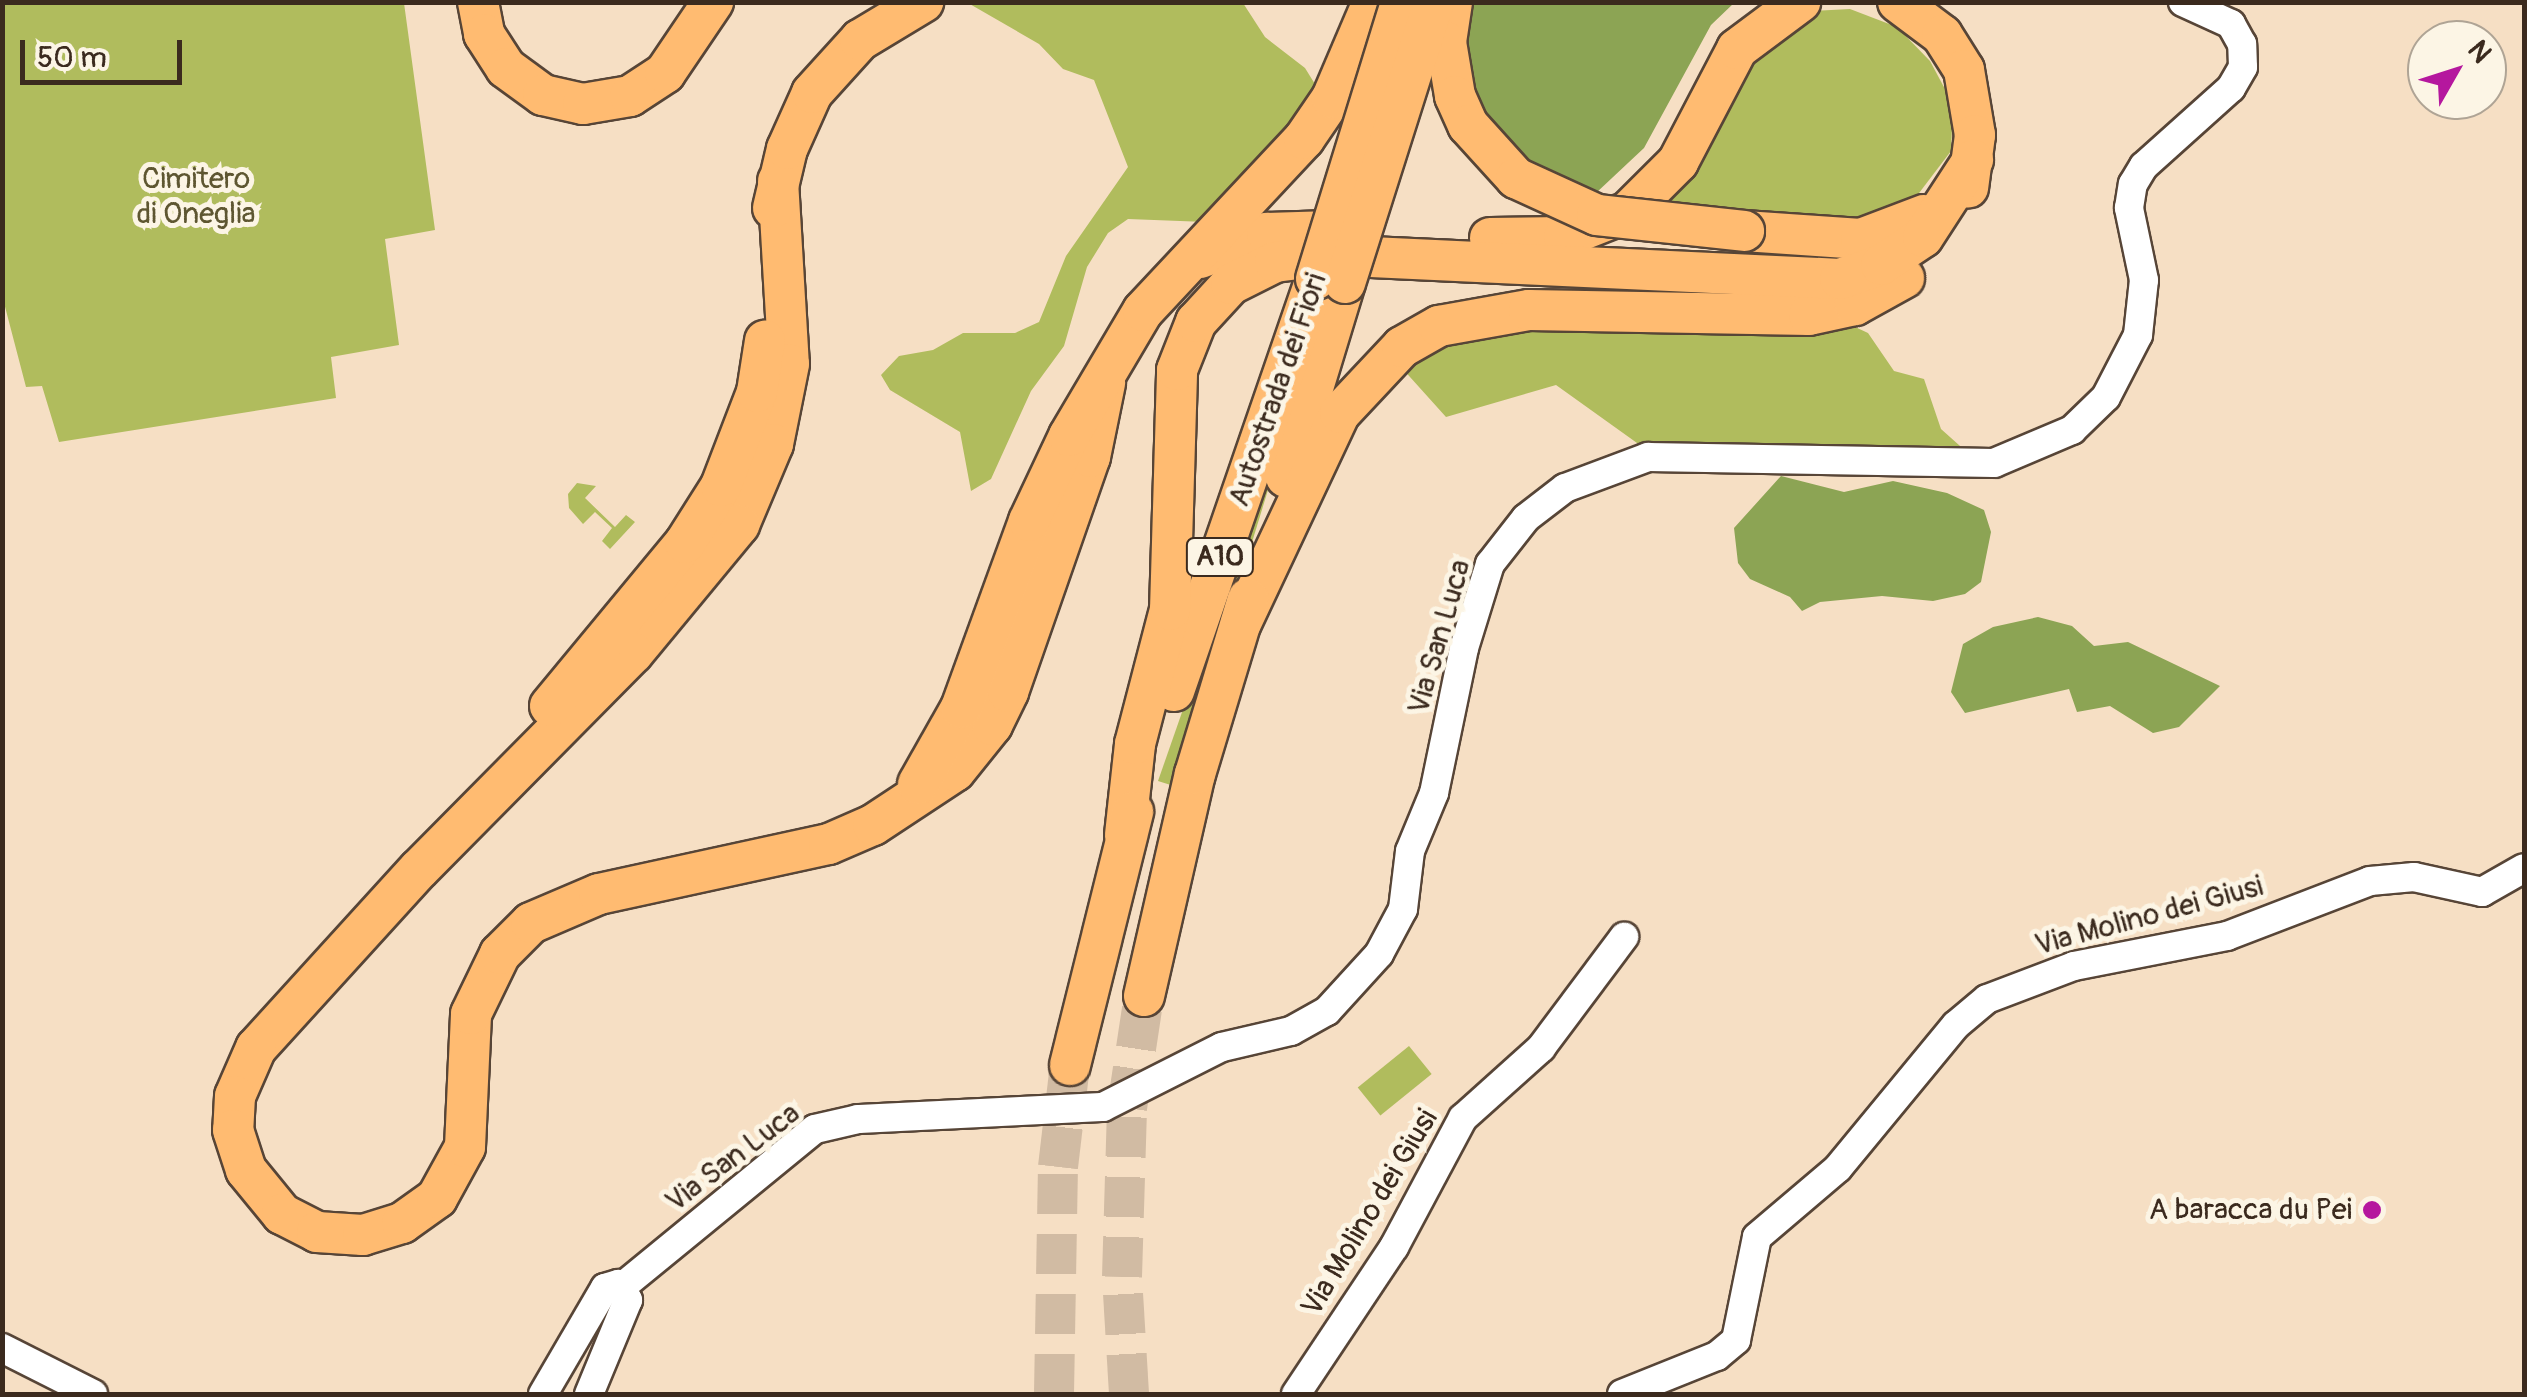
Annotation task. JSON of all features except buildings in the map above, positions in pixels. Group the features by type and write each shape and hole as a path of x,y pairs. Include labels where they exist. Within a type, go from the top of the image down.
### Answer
{"highway":[{"path":"478,2 484,34 506,68 543,95 583,104 630,96 665,73 714,2"},
{"path":"923,2 860,40 832,66 800,114 778,182 789,364 773,444 738,525 633,653 419,870 256,1048 234,1096 233,1130 256,1187 282,1214 317,1232 383,1231 421,1212 450,1182 464,1148 471,1014 500,954 531,922 599,894 805,852 897,811 945,742 1044,485 1144,311 1240,207 1332,98 1373,2"},
{"name":"Autostrada dei Fiori","path":"1144,996 1195,774 1241,623 1401,2"},
{"name":"Autostrada dei Fiori","path":"1070,1065 1125,836 1434,2"},
{"path":"1452,2 1446,42 1455,96 1468,125 1516,178 1596,215 1838,240 1878,236 1952,195"},
{"path":"1192,261 1250,238 1304,228 1515,240 1564,237 1600,225 1628,212 1664,181 1738,49 1800,2"},
{"path":"1241,623 1340,414 1402,347 1481,314 1809,315 1855,305 1911,273 1945,238 1966,196 1974,160 1974,118 1964,70 1942,35 1898,2"},
{"path":"1125,836 1135,744 1170,610 1178,370 1196,322 1230,284 1275,262 1328,255 1840,278 1901,254 1923,237 1974,160"}],"street":[{"name":"Via San Luca","path":"623,1286 816,1129 858,1119 1103,1107 1222,1048 1292,1031 1328,1011 1379,954 1404,909 1410,851 1434,793 1464,648 1490,564 1526,518 1564,488 1648,457 1994,463 2072,430 2112,388 2138,335 2144,280 2128,208 2133,184 2144,166 2231,88 2243,67 2231,24 2182,2"},
{"name":"Via Molino dei Giusi","path":"1622,1394 1717,1356 1736,1340 1757,1237 1838,1168 1956,1024 1988,999 2074,966 2227,936 2370,881 2414,877 2482,892 2524,868"},
{"name":"Via Molino dei Giusi","path":"1296,1394 1394,1247 1463,1118 1541,1048 1624,937"},
{"path":"542,1394 604,1288 623,1286 628,1300 588,1394"},
{"path":"2,1348 92,1394"}],"green space":[{"name":"Cimitero di Oneglia","path":"3,2 404,3 435,230 385,239 399,345 331,357 336,398 59,442 42,386 26,387 3,299"},
{"path":"968,3 1243,3 1265,37 1305,68 1318,89 1303,122 1206,222 1128,219 1108,233 1087,267 1064,346 1031,391 991,479 971,491 960,432 890,390 881,375 899,356 933,350 963,333 1015,333 1039,322 1066,256 1128,167 1094,80 1063,69 1039,44"},
{"path":"1464,3 1734,3 1711,25 1644,148 1596,193 1548,179 1491,131 1472,85"},
{"path":"1850,9 1897,27 1930,61 1953,104 1951,151 1913,201 1859,226 1663,202 1754,54 1812,11"},
{"path":"1853,326 1868,333 1894,371 1924,379 1941,429 1969,454 1644,448 1556,385 1446,417 1401,367 1445,342 1530,330"},
{"path":"1781,476 1844,492 1893,481 1947,493 1984,510 1991,532 1981,582 1965,594 1933,601 1882,596 1820,602 1802,611 1790,597 1750,579 1738,563 1734,528"},
{"path":"577,483 596,486 585,498 615,527 626,515 635,522 610,549 602,541 612,528 595,512 583,524 569,508 568,494"},
{"path":"1260,489 1268,490 1177,787 1158,781"},
{"path":"2038,617 2072,626 2094,646 2128,642 2220,686 2179,727 2153,733 2110,706 2077,712 2069,689 1965,713 1951,692 1963,644 1993,627"},
{"path":"1409,1046 1432,1074 1380,1116 1358,1088"}],"tunnel":[{"path":"1129,1394 1122,1277 1127,1108 1144,996"},
{"path":"1054,1394 1058,1167 1070,1065"}],"place":[{"name":"A baracca du Pei","path":"2372,1210"}]}
